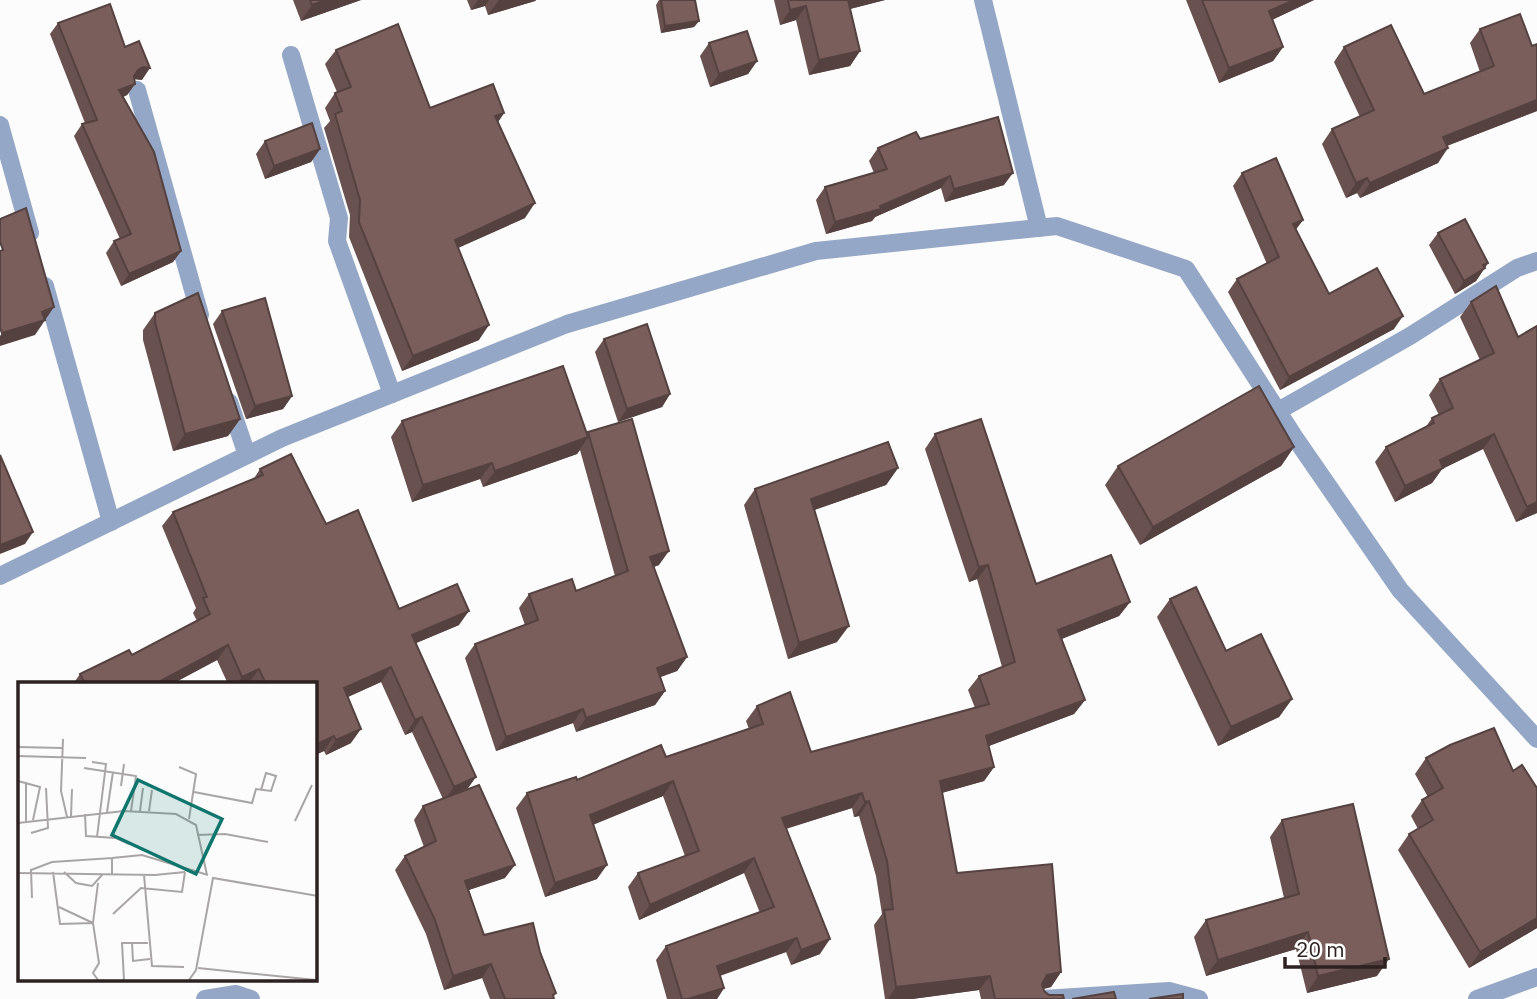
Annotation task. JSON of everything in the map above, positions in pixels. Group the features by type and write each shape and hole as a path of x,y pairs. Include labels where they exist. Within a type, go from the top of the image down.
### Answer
{"street":[{"path":"983,0 1040,228"},
{"path":"291,55 339,218 337,241 392,394"},
{"path":"137,90 202,326"},
{"path":"0,125 34,246"},
{"path":"0,576 282,438 567,324 816,251 1057,226 1186,269 1278,411 1400,590 1537,739"},
{"path":"1278,411 1410,336 1517,268 1537,261"},
{"path":"41,273 111,522"},
{"path":"225,390 247,454"},
{"path":"1477,999 1537,977"},
{"path":"1043,999 1169,991 1199,999"},
{"path":"205,999 236,993 251,999"}],"building":[{"path":"310,0 326,0 312,5"},
{"path":"661,0 695,0 699,21 665,26"},
{"path":"788,0 848,0 860,51 819,60 806,6 790,10"},
{"path":"1202,0 1294,0 1269,11 1283,47 1229,68"},
{"path":"110,4 125,47 139,41 150,68 143,67 138,70 134,76 135,84 119,90 154,152 181,251 129,274 114,241 131,234 82,124 97,120 58,23"},
{"path":"1520,14 1532,46 1537,44 1537,100 1443,137 1448,148 1370,183 1367,178 1356,183 1332,129 1374,110 1344,47 1391,25 1424,94 1494,66 1480,29"},
{"path":"398,24 430,108 493,84 504,113 495,116 535,203 455,240 489,325 413,356 359,222 360,200 335,114 342,111 335,93 351,87 336,50"},
{"path":"747,31 757,61 719,74 709,43"},
{"path":"998,117 1013,173 954,189 950,176 880,206 881,209 835,222 825,187 887,169 878,148 916,132 920,139"},
{"path":"312,123 320,149 274,166 265,141"},
{"path":"1276,158 1303,220 1293,224 1329,294 1377,268 1403,316 1289,377 1237,279 1279,257 1242,173"},
{"path":"26,208 54,307 42,312 45,320 2,333 0,251 3,250 0,242 0,219"},
{"path":"1465,219 1488,263 1483,265 1485,268 1464,281 1438,233"},
{"path":"1496,286 1518,337 1537,326 1537,502 1527,507 1494,434 1440,460 1443,468 1405,486 1386,447 1434,423 1432,418 1453,408 1440,379 1494,353 1471,302"},
{"path":"198,293 240,419 185,434 155,322 155,313"},
{"path":"265,298 292,396 255,406 222,311"},
{"path":"647,324 670,394 627,409 604,339"},
{"path":"563,366 588,437 495,471 492,463 423,485 402,421"},
{"path":"1259,386 1294,447 1153,527 1118,466"},
{"path":"632,419 669,551 650,557 687,657 657,668 665,691 586,718 583,709 506,737 475,644 538,620 529,594 572,579 576,591 628,571 588,432"},
{"path":"981,419 1036,584 1111,555 1130,602 1058,630 1085,700 986,736 994,767 940,781 957,873 1052,864 1061,972 1047,975 1042,984 1049,995 1063,995 1064,999 995,999 990,976 896,987 884,910 893,909 887,861 869,801 865,802 862,793 782,818 830,939 801,950 797,938 717,966 724,988 682,999 666,946 774,907 754,858 650,905 638,873 699,851 673,781 590,815 607,865 555,883 527,793 576,777 577,780 661,745 666,757 763,724 757,706 790,692 811,752 989,704 979,676 1015,662 988,565 979,567 935,434"},
{"path":"888,442 898,468 811,499 849,626 799,643 755,489"},
{"path":"291,454 326,524 358,510 399,609 457,584 469,611 412,635 476,777 454,787 422,717 415,720 391,667 344,688 361,729 336,740 334,736 317,744 317,682 265,682 259,669 242,677 228,645 159,682 84,682 80,674 129,650 132,655 210,614 203,598 207,597 173,512 263,475 260,469"},
{"path":"0,455 33,532 0,545"},
{"path":"1196,587 1226,651 1261,634 1292,699 1231,727 1170,599"},
{"path":"1494,728 1513,771 1522,765 1537,788 1537,918 1480,952 1409,834 1433,820 1422,800 1443,788 1426,758 1450,745"},
{"path":"479,785 515,865 465,881 484,935 533,923 540,952 556,993 553,995 554,999 505,999 491,964 453,976 435,920 405,856 436,841 423,806"},
{"path":"1353,804 1389,959 1318,976 1308,932 1218,960 1206,920 1299,894 1282,820"},
{"path":"1114,992 1116,999 1072,999"},
{"path":"1183,994 1183,999 1149,999"}]}
